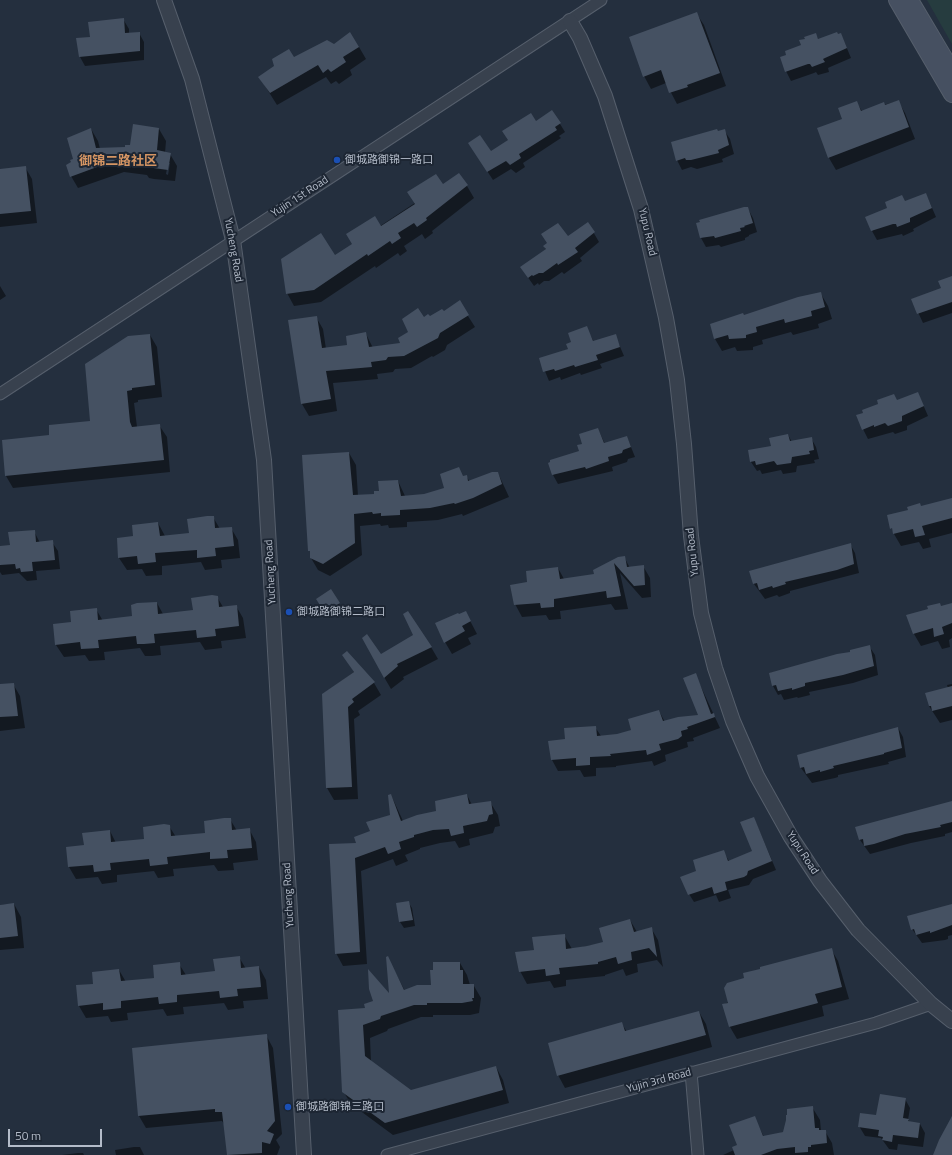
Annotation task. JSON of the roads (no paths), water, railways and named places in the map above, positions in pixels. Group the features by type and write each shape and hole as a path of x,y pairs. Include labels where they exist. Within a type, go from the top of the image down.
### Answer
{"main road":[{"path":"897,0 952,94"},
{"path":"910,0 952,71"}],"street":[{"name":"Yucheng Road","path":"164,0 192,79 233,240 264,460 304,1155"},
{"name":"Yujin 1st Road","path":"0,394 601,0"},
{"name":"Yupu Road","path":"570,21 580,38 605,96 642,209 666,318 677,380 684,444 691,536 701,613 715,668 734,721 757,776 791,837 820,881 858,930 931,1004 952,1021"},
{"name":"Yujin 3rd Road","path":"387,1155 876,1023 931,1004"},
{"path":"691,1072 698,1155"}],"place":[{"name":"御城路御锦一路口","path":"337,160"},
{"name":"御城路御锦二路口","path":"289,612"},
{"name":"御城路御锦三路口","path":"288,1107"}],"district":[{"name":"御锦二路社区","path":"118,162"}]}
